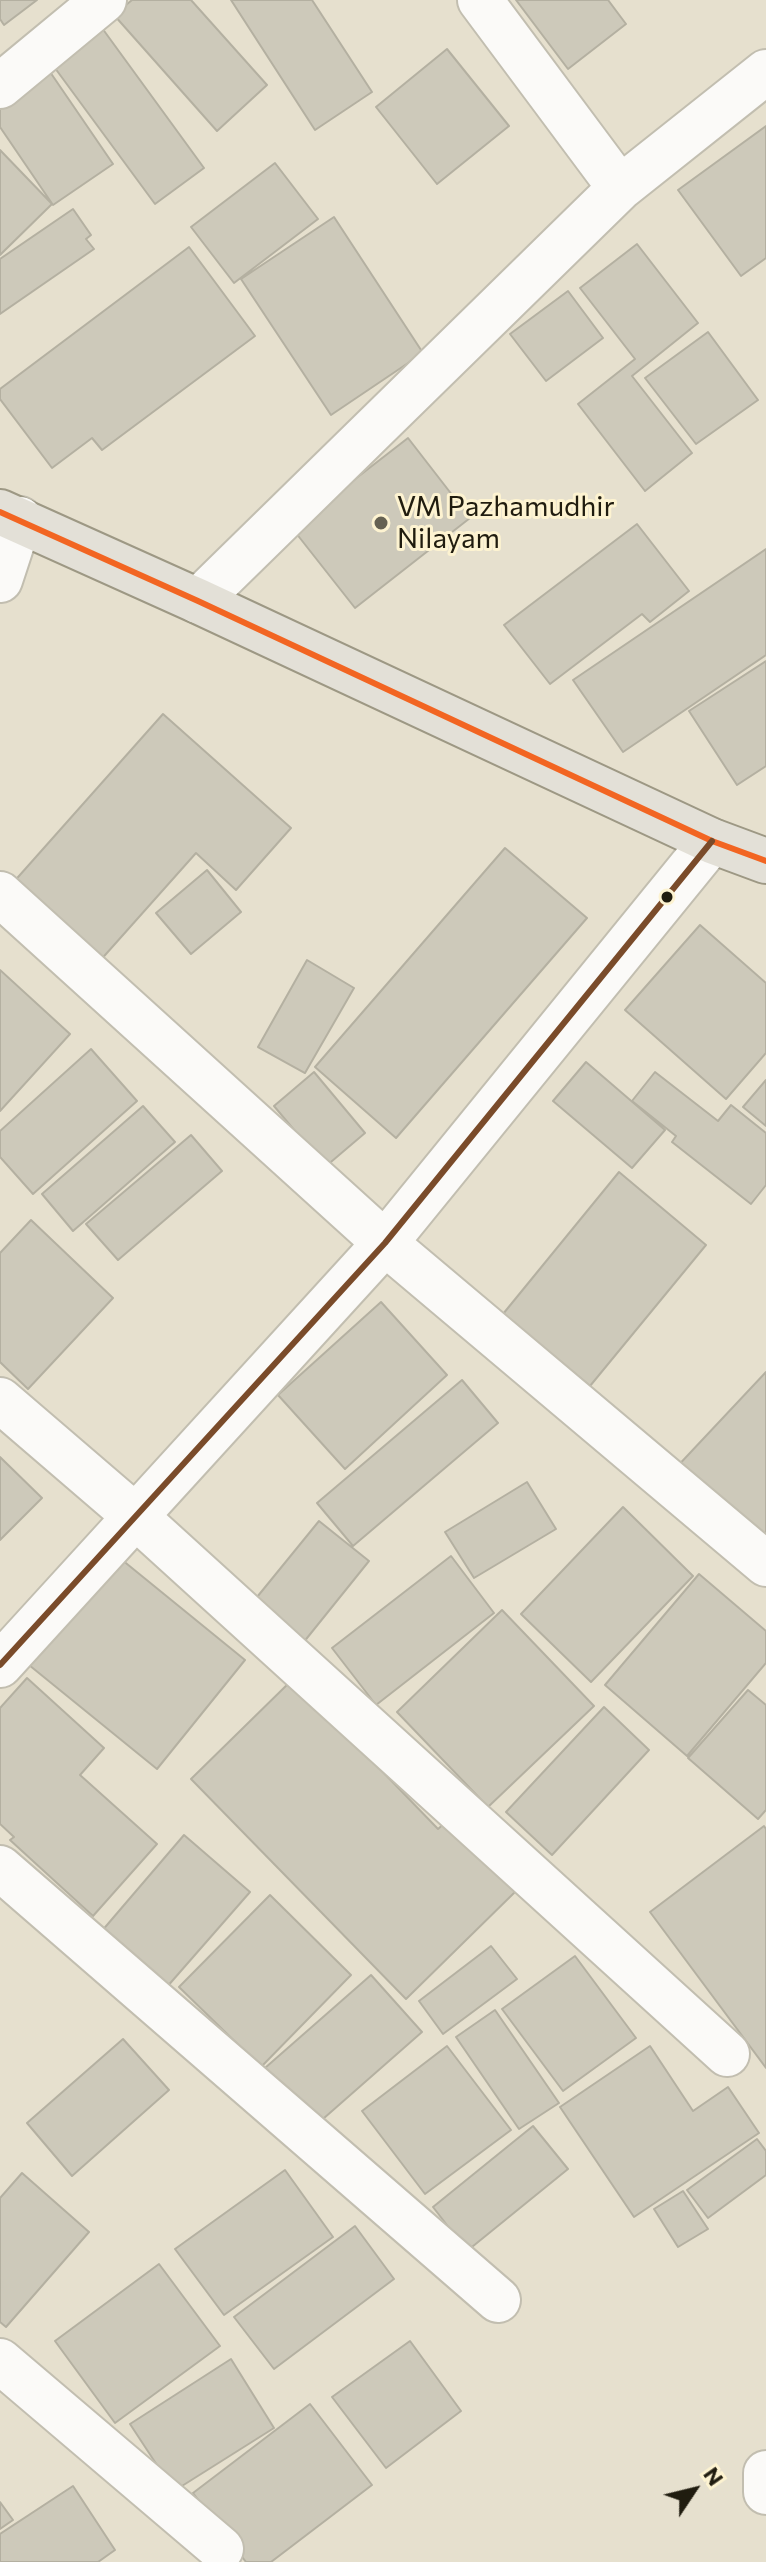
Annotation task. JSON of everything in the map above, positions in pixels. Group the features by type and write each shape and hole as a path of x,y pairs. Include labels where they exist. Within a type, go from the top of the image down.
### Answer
{"main road":[{"path":"10,516 712,841 762,853"}],"street":[{"path":"8,65 104,0"},
{"path":"480,0 620,188"},
{"path":"198,601 620,188 766,72"},
{"path":"0,580 10,516"},
{"path":"0,1665 385,1243 712,841"},
{"path":"0,894 385,1243 766,1564"},
{"path":"0,1400 135,1516 727,2054"},
{"path":"0,1868 498,2300"},
{"path":"0,2361 221,2549"},
{"path":"766,2473 766,2492"}],"building":[{"path":"0,0 37,0 4,25 0,19"},
{"path":"132,0 191,0 267,85 217,131 114,15"},
{"path":"231,0 312,0 372,92 315,130"},
{"path":"516,0 608,0 626,24 568,69"},
{"path":"102,28 204,168 155,204 52,64"},
{"path":"447,49 509,126 437,184 376,107"},
{"path":"48,69 113,164 53,205 0,127 0,103"},
{"path":"766,126 766,258 741,276 678,190"},
{"path":"0,150 52,204 0,255"},
{"path":"275,163 318,219 234,283 191,227"},
{"path":"73,209 91,235 86,239 94,249 0,314 0,259"},
{"path":"334,217 423,353 331,415 241,279"},
{"path":"637,244 698,323 632,376 692,453 645,491 578,404 635,359 580,288"},
{"path":"189,247 255,336 102,450 92,438 52,468 0,399 0,389"},
{"path":"568,291 603,338 546,381 510,334"},
{"path":"708,332 758,400 696,444 645,378"},
{"name":"VM Pazhamudhir Nilayam","path":"408,438 470,518 355,608 292,528"},
{"path":"637,524 689,591 650,622 642,614 550,684 504,625"},
{"path":"766,549 766,655 623,752 573,680"},
{"path":"766,661 766,766 737,785 689,711"},
{"path":"163,714 291,828 236,890 196,853 98,963 11,885"},
{"path":"505,848 587,918 396,1138 315,1067"},
{"path":"207,870 241,912 191,954 156,913"},
{"path":"700,925 766,983 766,1053 726,1099 625,1010"},
{"path":"307,960 354,988 305,1073 258,1047"},
{"path":"0,970 70,1034 0,1111"},
{"path":"91,1049 137,1101 33,1194 0,1157 0,1131"},
{"path":"586,1062 665,1130 632,1168 553,1101"},
{"path":"314,1072 365,1133 325,1167 274,1106"},
{"path":"655,1072 718,1121 731,1105 766,1133 766,1185 751,1204 672,1142 676,1136 632,1101"},
{"path":"766,1080 766,1126 743,1107"},
{"path":"143,1106 175,1142 73,1231 42,1194"},
{"path":"191,1135 222,1171 118,1260 86,1224"},
{"path":"619,1172 706,1245 590,1386 503,1314"},
{"path":"31,1220 113,1298 28,1389 0,1362 0,1253"},
{"path":"381,1302 447,1375 345,1469 278,1395"},
{"path":"766,1372 766,1559 673,1471"},
{"path":"462,1380 498,1423 353,1546 317,1503"},
{"path":"0,1457 42,1498 0,1540"},
{"path":"527,1482 556,1529 474,1578 445,1532"},
{"path":"623,1507 693,1576 591,1682 521,1614"},
{"path":"319,1521 369,1561 303,1643 253,1602"},
{"path":"116,1555 245,1660 157,1769 29,1665"},
{"path":"451,1556 494,1613 376,1705 332,1648"},
{"path":"699,1574 766,1631 766,1663 687,1756 605,1685"},
{"path":"502,1610 594,1706 488,1807 397,1712"},
{"path":"27,1678 104,1748 80,1775 157,1844 93,1916 10,1840 14,1837 0,1824 0,1708"},
{"path":"293,1679 438,1829 447,1821 516,1891 406,1999 191,1779"},
{"path":"748,1690 766,1705 766,1810 758,1819 688,1758"},
{"path":"604,1707 649,1750 552,1855 506,1812"},
{"path":"764,1826 766,1829 766,2068 650,1912"},
{"path":"184,1835 250,1892 166,1988 101,1932"},
{"path":"270,1895 351,1975 261,2067 179,1987"},
{"path":"491,1946 517,1979 443,2034 419,2001"},
{"path":"575,1956 636,2038 563,2091 502,2009"},
{"path":"371,1975 422,2032 307,2133 257,2075"},
{"path":"495,2010 559,2103 519,2129 456,2037"},
{"path":"123,2039 169,2090 72,2176 27,2123"},
{"path":"447,2046 511,2130 425,2194 362,2111"},
{"path":"650,2046 693,2111 728,2087 759,2133 634,2217 560,2107"},
{"path":"533,2126 568,2169 467,2251 433,2207"},
{"path":"757,2139 766,2151 766,2175 708,2218 687,2190"},
{"path":"285,2170 333,2237 224,2315 175,2249"},
{"path":"22,2173 89,2232 6,2327 0,2322 0,2198"},
{"path":"683,2191 708,2229 678,2247 654,2209"},
{"path":"355,2226 394,2279 274,2369 234,2317"},
{"path":"159,2264 220,2346 115,2423 55,2341"},
{"path":"410,2341 461,2411 386,2468 332,2397"},
{"path":"231,2359 274,2428 174,2491 130,2424"},
{"path":"310,2404 372,2485 271,2562 246,2562 193,2493"},
{"path":"73,2486 115,2550 98,2562 0,2562 0,2534"},
{"path":"0,2502 13,2520 0,2529"}],"transit line":[{"path":"0,512 712,841 766,861"},
{"path":"0,1665 385,1243 712,841"}],"place":[{"name":"VM Pazhamudhir Nilayam","path":"381,523"}]}
